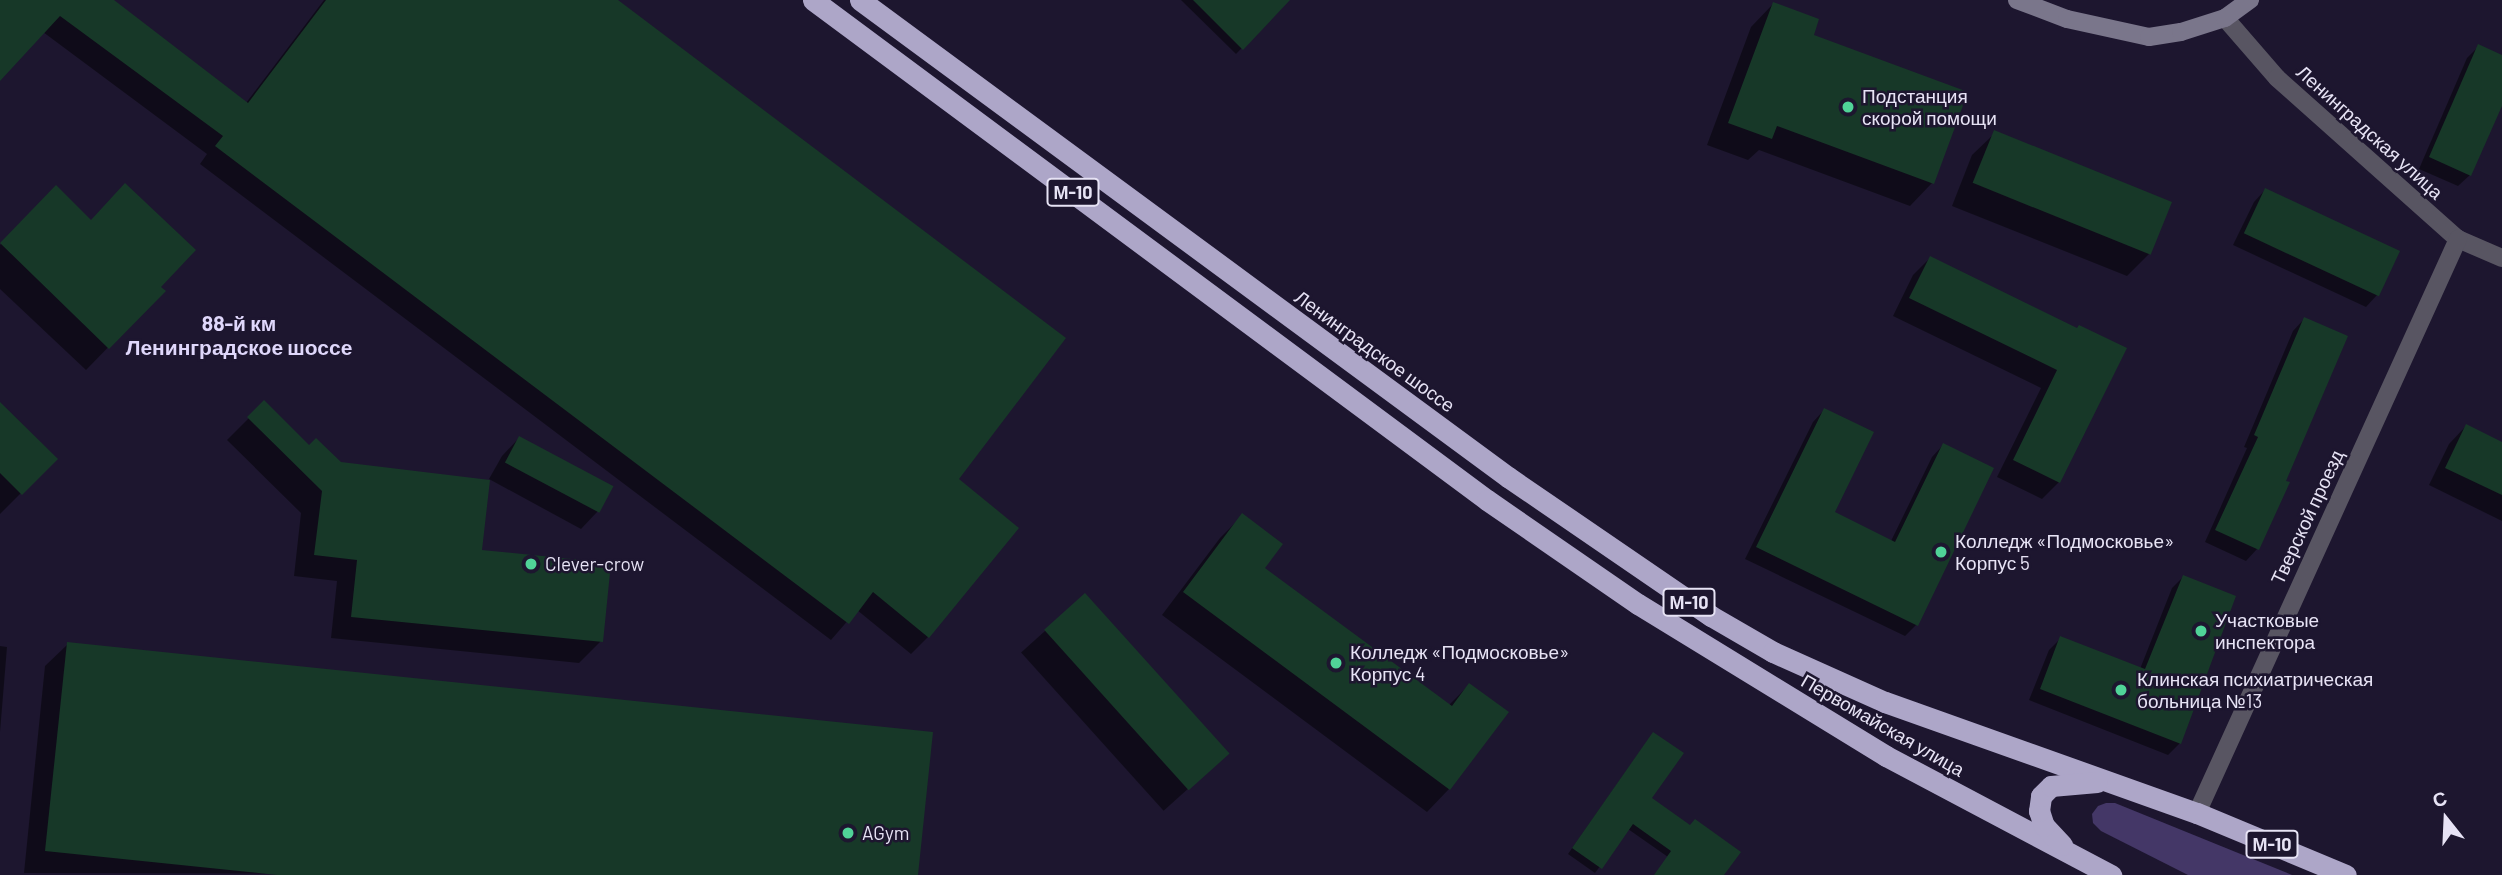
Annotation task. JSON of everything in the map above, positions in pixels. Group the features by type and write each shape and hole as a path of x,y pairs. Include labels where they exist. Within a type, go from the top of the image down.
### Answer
{"highway":[{"name":"Первомайская улица","path":"813,0 1476,491 1638,604 1886,756 2074,858 2111,875"},
{"name":"Ленинградское шоссе","path":"860,0 1486,461 1645,573 1773,652 1885,702"},
{"name":"Первомайская улица","path":"1885,702 2197,813 2346,875"},
{"path":"2074,858 2044,825 2039,811 2041,796 2051,786 2110,782"}],"street":[{"path":"2017,0 2067,19 2149,37 2180,32 2225,18 2250,0"},
{"name":"Ленинградская улица","path":"2225,18 2277,78 2458,239 2502,258"},
{"name":"Тверской проезд","path":"2197,813 2458,239"}],"shaded area":[{"path":"2115,803 2292,875 2188,875 2101,831 2093,823 2092,814 2098,806"}],"building":[{"path":"0,0 114,0 248,103 326,0 618,0 1066,338 959,479 1019,528 929,638 873,592 849,624 215,146 223,136 60,16 0,81"},
{"path":"1193,0 1290,0 1243,50"},
{"name":"Подстанция скорой помощи","path":"1773,2 1819,19 1814,35 1968,92 1934,184 1777,126 1772,139 1728,123"},
{"path":"2478,44 2502,55 2502,106 2471,176 2429,157"},
{"path":"1994,130 2172,202 2151,255 1973,183"},
{"path":"125,183 196,250 161,287 166,291 109,349 0,243 56,185 91,220"},
{"path":"2265,188 2400,251 2379,296 2244,233"},
{"path":"1930,256 2077,328 2079,325 2127,348 2060,483 2013,460 2057,370 1909,298"},
{"path":"2304,317 2348,336 2286,481 2290,482 2259,550 2215,530 2258,437 2254,435"},
{"path":"264,400 309,445 316,438 341,462 490,480 482,550 611,563 603,642 351,617 357,560 314,555 322,491 247,417"},
{"path":"0,402 58,459 22,495 0,473"},
{"path":"1824,408 1874,432 1835,512 1895,542 1943,443 1994,468 1918,626 1756,547"},
{"path":"2466,424 2502,442 2502,495 2445,468"},
{"path":"519,436 613,486 599,513 505,462"},
{"path":"1242,513 1283,544 1265,568 1452,706 1469,683 1509,712 1450,790 1183,592"},
{"path":"2183,575 2236,596 2181,744 2040,689 2060,636 2145,669"},
{"path":"1085,593 1230,754 1189,790 1044,630"},
{"path":"67,642 933,732 918,875 277,875 45,851"},
{"path":"1653,732 1684,753 1652,798 1690,825 1695,819 1741,852 1724,875 1654,875 1671,851 1633,824 1602,869 1572,848"}],"place":[{"name":"Подстанция скорой помощи","path":"1848,107"},
{"name":"Колледж «Подмосковье» Корпус 5","path":"1941,552"},
{"name":"Clever-crow","path":"531,564"},
{"name":"Участковые инспектора","path":"2201,631"},
{"name":"Колледж «Подмосковье» Корпус 4","path":"1336,663"},
{"name":"Клинская психиатрическая больница №13","path":"2121,690"},
{"name":"AGym","path":"848,833"}],"district":[{"name":"88-й км Ленинградское шоссе","path":"239,335"}]}
